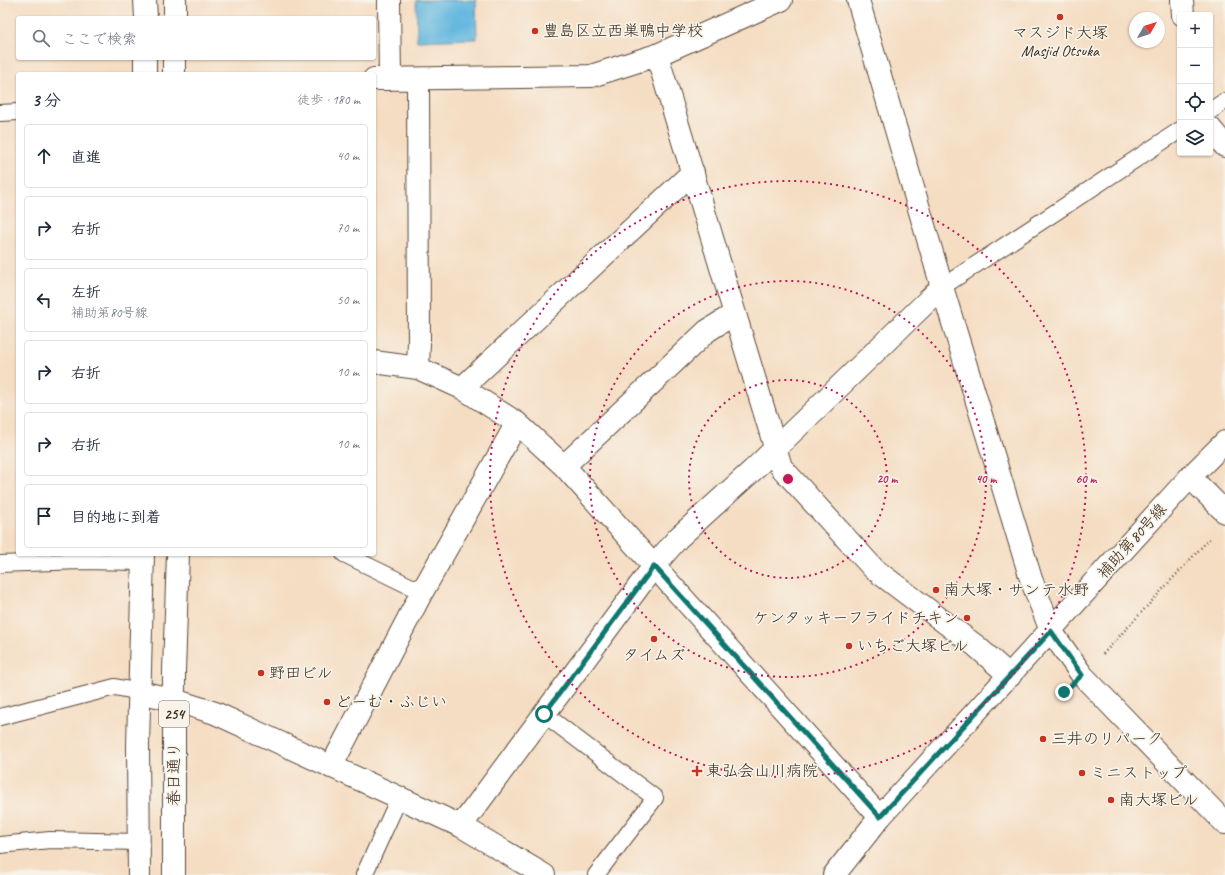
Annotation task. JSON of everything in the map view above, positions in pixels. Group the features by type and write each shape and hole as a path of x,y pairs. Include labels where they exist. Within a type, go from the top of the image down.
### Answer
{"main road":[{"path":"145,0 146,16"},
{"path":"175,0 175,16"},
{"path":"389,0 382,79 418,80 590,76 657,55 781,0"},
{"path":"858,0 942,287 1031,579 1051,631 1082,675 1225,823"},
{"path":"1182,0 1182,12"},
{"path":"657,55 781,467 874,569 976,646 1010,676"},
{"path":"145,60 145,72"},
{"path":"174,60 174,72"},
{"path":"418,80 418,368"},
{"path":"1213,132 1225,146"},
{"path":"462,388 693,172"},
{"path":"461,826 654,566 678,538 776,448 942,287"},
{"path":"564,466 707,331 734,314"},
{"path":"376,362 418,368 462,388 517,423 564,466 880,817"},
{"path":"331,766 422,592 517,423"},
{"name":"補助第80号線","path":"834,875 880,817 1190,477 1225,442"},
{"path":"1190,477 1225,512"},
{"name":"春日通り","path":"174,875 174,700 178,556"},
{"name":"254","path":"139,875 140,692 143,558"},
{"path":"140,692 174,700 215,713 461,826 542,874"}],"lane":[{"path":"1213,109 1225,101"},
{"path":"0,113 16,112"},
{"path":"942,287 1177,132"},
{"path":"348,556 422,592"},
{"path":"0,564 143,558"},
{"path":"0,717 115,687 140,692"},
{"path":"544,714 655,798 596,875"},
{"path":"364,875 399,798"},
{"path":"0,845 50,840 139,842"}],"path":[{"path":"1082,675 1118,640 1212,536"}],"water":[{"path":"416,0 476,0 477,39 417,41"}],"place":[{"name":"マスジド大塚 Masjid Otsuka","path":"1060,17"},
{"name":"豊島区立西巣鴨中学校","path":"535,31"},
{"name":"南大塚・サンテ水野","path":"936,590"},
{"name":"ケンタッキーフライドチキン","path":"967,618"},
{"name":"タイムズ","path":"654,639"},
{"name":"いちご大塚ビル","path":"849,646"},
{"name":"野田ビル","path":"261,673"},
{"name":"どーむ・ふじい","path":"327,702"},
{"name":"三井のリパーク","path":"1043,739"},
{"name":"東弘会山川病院","path":"697,771"},
{"name":"ミニストップ","path":"1082,773"},
{"name":"南大塚ビル","path":"1111,800"}],"route":[{"path":"544,714 654,566 880,817 1051,631 1082,675 1064,692"}]}
